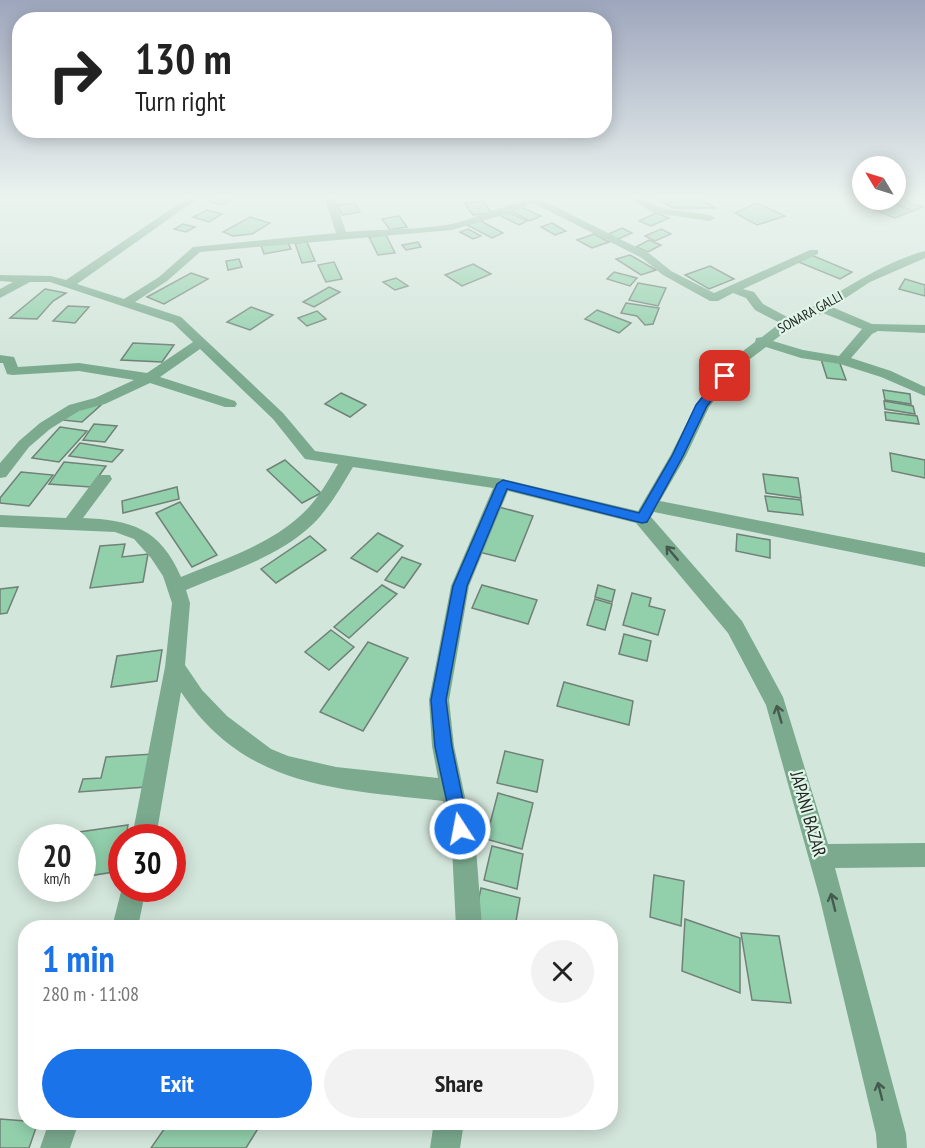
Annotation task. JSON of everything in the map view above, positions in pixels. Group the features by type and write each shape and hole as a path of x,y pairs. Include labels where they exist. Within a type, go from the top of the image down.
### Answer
{"street":[{"path":"67,285 114,253"},
{"path":"124,303 163,279 193,253"},
{"path":"639,253 667,273 714,298 813,253"},
{"name":"SONARA GALLI","path":"646,512 678,456 702,405 737,362 761,341 789,323 823,308 866,280 925,254"},
{"path":"0,278 51,279 177,320 278,416 310,455 503,484 646,512 925,560"},
{"path":"0,294 28,279"},
{"path":"732,289 750,295 759,308 789,323"},
{"path":"823,308 872,329"},
{"path":"842,360 867,331 872,329 890,326 925,328"},
{"path":"761,341 801,354 842,360 886,374 925,392"},
{"path":"0,473 24,444 45,426 74,408 100,401 149,378 201,343"},
{"path":"0,359 9,360 12,371 79,367 149,378 230,404"},
{"path":"176,587 277,542 300,527 319,508 349,460"},
{"path":"70,524 104,479"},
{"path":"469,920 464,848 443,747 438,700 460,586 503,484"},
{"name":"JAPANI BAZAR","path":"646,512 735,627 776,704 820,856 891,1134 892,1148"},
{"path":"0,521 117,526 140,535 157,553 171,574 181,603 175,667 146,824"},
{"path":"175,667 195,696 220,723 263,756 287,766 336,778 453,791"},
{"path":"820,856 925,855"},
{"path":"126,920 130,902"},
{"path":"55,1148 61,1130"},
{"path":"445,1148 447,1130"}],"building":[{"path":"298,253 311,253 315,261 302,263"},
{"path":"377,253 395,253 378,255"},
{"path":"809,254 852,272 840,279 796,261"},
{"path":"630,255 656,270 641,275 616,259"},
{"path":"239,259 242,267 228,270 226,261"},
{"path":"334,262 342,279 326,282 318,265"},
{"path":"473,264 491,274 462,286 445,275"},
{"path":"710,266 734,279 709,289 685,275"},
{"path":"614,272 637,278 630,286 607,279"},
{"path":"191,273 208,279 164,304 147,297"},
{"path":"396,278 408,286 395,290 383,282"},
{"path":"905,279 925,285 925,296 899,289"},
{"path":"638,283 666,288 658,306 629,300"},
{"path":"329,287 340,292 314,307 303,302"},
{"path":"45,289 66,293 53,301 37,319 10,318"},
{"path":"626,303 659,308 653,324 645,325 637,316 621,313"},
{"path":"68,306 89,307 75,323 53,321"},
{"path":"251,307 273,315 250,330 227,322"},
{"path":"597,310 631,323 619,333 585,319"},
{"path":"317,311 326,319 307,326 298,318"},
{"path":"133,343 174,345 162,362 121,360"},
{"path":"821,359 839,361 846,380 827,378"},
{"path":"883,390 910,394 911,404 885,400"},
{"path":"341,393 366,405 350,417 325,404"},
{"path":"884,401 913,406 915,414 885,409"},
{"path":"92,404 101,405 82,422 62,420 71,411"},
{"path":"885,412 917,416 919,424 886,420"},
{"path":"94,424 117,426 105,442 83,440"},
{"path":"60,427 87,431 59,462 32,458"},
{"path":"80,443 123,450 112,462 69,456"},
{"path":"890,453 925,460 925,478 892,471"},
{"path":"285,460 321,493 302,503 267,470"},
{"path":"64,462 106,466 91,487 49,484"},
{"path":"21,472 53,475 29,506 0,503 0,498"},
{"path":"763,474 798,478 801,498 766,493"},
{"path":"177,487 179,499 123,513 122,501"},
{"path":"765,496 801,500 803,515 768,511"},
{"path":"180,502 217,555 192,567 156,513"},
{"path":"499,507 533,516 515,561 479,552"},
{"path":"378,533 403,546 377,572 351,558"},
{"path":"737,534 770,540 770,558 736,551"},
{"path":"310,536 326,550 276,583 261,569"},
{"path":"125,544 122,557 148,554 143,582 90,588 100,546"},
{"path":"402,557 421,564 404,588 385,580"},
{"path":"382,585 397,594 349,638 334,627"},
{"path":"482,585 537,600 528,624 472,608"},
{"path":"598,585 615,590 612,602 595,597"},
{"path":"18,587 7,613 0,614 0,589"},
{"path":"632,593 651,598 649,606 665,610 658,635 623,625"},
{"path":"595,599 612,604 605,630 587,625"},
{"path":"331,630 354,647 329,670 305,652"},
{"path":"624,634 651,641 647,661 619,654"},
{"path":"368,642 408,658 363,731 320,712"},
{"path":"162,650 157,681 111,687 117,656"},
{"path":"564,682 633,701 629,725 557,706"},
{"path":"505,751 543,760 537,792 497,783"},
{"path":"153,754 146,787 79,792 83,779 101,778 106,757"},
{"path":"498,793 533,803 522,849 486,839"},
{"path":"108,828 108,873 96,875 96,830"},
{"path":"492,846 523,854 517,889 484,880"},
{"path":"654,875 684,881 681,926 650,917"},
{"path":"481,888 520,898 516,920 474,920"},
{"path":"685,919 740,938 740,993 682,971"},
{"path":"741,933 779,936 791,1003 752,1000"},
{"path":"0,1119 18,1120 18,1130 35,1130 29,1148 0,1148"},
{"path":"163,1130 257,1130 246,1148 151,1148"}],"route":[{"path":"460,829 443,747 438,700 460,586 503,484 642,518 678,456 702,405 725,376"}]}
